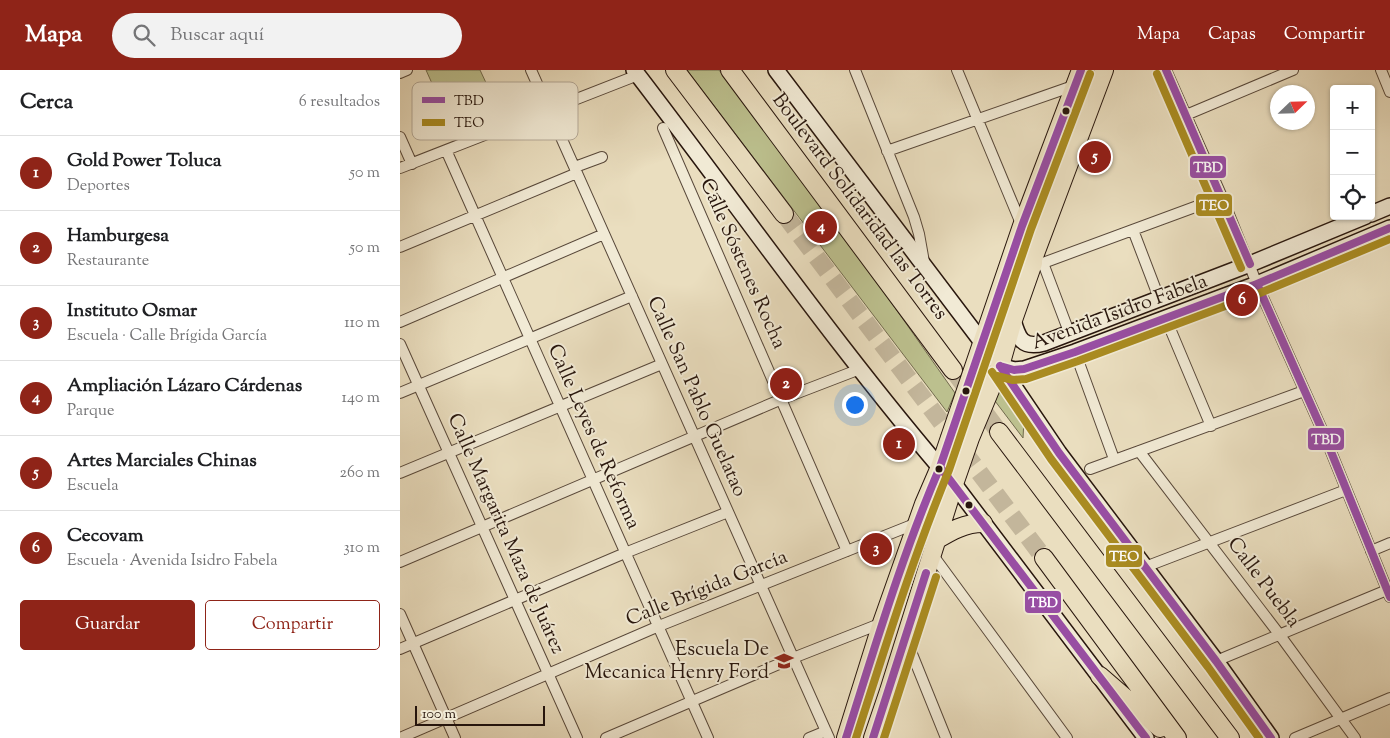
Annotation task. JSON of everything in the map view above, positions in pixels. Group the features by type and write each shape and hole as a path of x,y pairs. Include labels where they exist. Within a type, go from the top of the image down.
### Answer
{"highway":[{"path":"667,70 696,98"},
{"path":"675,70 784,214"},
{"name":"Boulevard Solidaridad las Torres","path":"730,70 953,370"},
{"path":"873,738 954,484 970,438 1000,366 1033,259 1104,70"},
{"path":"846,738 882,623 940,467 1022,226 1078,77"},
{"path":"999,432 1230,738"},
{"path":"934,547 961,527 983,523"},
{"path":"1044,558 1177,738"},
{"path":"1100,676 1170,738"}],"main road":[{"name":"Boulevard Solidaridad las Torres","path":"776,70 983,343 1060,453 1216,661 1271,738"},
{"path":"636,72 860,369 954,484 1146,738"},
{"path":"1375,212 1390,206"},
{"name":"Avenida Isidro Fabela","path":"1013,320 1019,338 1023,342 1032,346 1044,343 1250,264 1356,220"},
{"name":"Avenida Isidro Fabela","path":"1000,366 1014,370 1024,370 1075,352 1257,284 1390,228"}],"street":[{"path":"400,73 407,70"},
{"name":"Calle San Pablo Guelatao","path":"531,70 536,82"},
{"path":"855,70 914,217 925,268"},
{"path":"957,70 1022,226"},
{"path":"1166,70 1322,432 1388,593 1279,634 1216,661"},
{"path":"1186,115 1293,70"},
{"path":"1381,70 1389,89"},
{"path":"578,97 636,72"},
{"path":"887,151 978,120 1078,77"},
{"name":"Calle Sóstenes Rocha","path":"663,128 848,551"},
{"path":"400,137 412,164"},
{"path":"400,168 472,140"},
{"name":"Calle San Pablo Guelatao","path":"562,140 828,734"},
{"name":"Calle Leyes de Reforma","path":"446,150 708,738"},
{"path":"400,247 602,157"},
{"path":"1069,332 1043,263 1222,198"},
{"path":"1133,230 1159,298"},
{"path":"400,322 604,234"},
{"path":"400,393 632,296"},
{"path":"1166,319 1211,426"},
{"name":"Calle Margarita Maza de Juárez","path":"400,344 450,452 514,600 578,738"},
{"path":"1075,352 1114,459"},
{"path":"400,473 662,364"},
{"path":"400,562 782,399 860,369"},
{"path":"1090,469 1304,391"},
{"name":"Calle Puebla","path":"1139,451 1279,634 1355,738"},
{"path":"1145,567 1346,490"},
{"path":"400,650 625,553 728,512"},
{"name":"Calle Brígida García","path":"400,738 659,626 918,523"},
{"path":"1371,551 1390,543"},
{"path":"934,547 1067,738"},
{"path":"400,614 455,738"},
{"path":"606,738 793,658 882,623"},
{"path":"905,638 946,738"},
{"path":"1294,738 1390,698"},
{"path":"809,738 828,734"}],"green space":[{"path":"426,70 480,70 486,82 431,82"},
{"path":"687,70 719,70 886,295 955,393 947,412"},
{"path":"1001,388 1024,420 1023,438 992,397"}],"tunnel":[{"path":"784,214 1044,558"},
{"path":"953,370 999,432"}],"transit line":[{"name":"TBD","path":"846,738 901,567 940,467 1022,226 1081,70"},
{"name":"TBD","path":"1166,70 1250,264"},
{"name":"TEO","path":"856,738 911,569 949,470 1031,229 1090,74"},
{"name":"TEO","path":"1157,74 1241,268"},
{"name":"TBD","path":"1000,366 1014,370 1024,369 1075,352 1257,284 1390,228"},
{"name":"TEO","path":"997,376 1013,380 1026,379 1078,361 1260,293 1390,239"},
{"name":"TBD","path":"1257,284 1323,432 1390,597"},
{"name":"TBD","path":"1000,366 1059,453 1216,661 1271,738"},
{"name":"TEO","path":"992,372 1051,459 1208,667 1259,738"},
{"name":"TBD","path":"940,467 1146,738"},
{"name":"TBD","path":"873,738 926,573"},
{"name":"TEO","path":"884,738 936,577"}],"place":[{"name":"Artes Marciales Chinas","path":"1095,157"},
{"name":"Ampliación Lázaro Cárdenas","path":"821,227"},
{"name":"Cecovam","path":"1242,300"},
{"name":"Hamburgesa","path":"786,384"},
{"name":"Gold Power Toluca","path":"899,444"},
{"name":"Instituto Osmar","path":"876,549"},
{"name":"Escuela De Mecanica Henry Ford","path":"784,661"}]}
